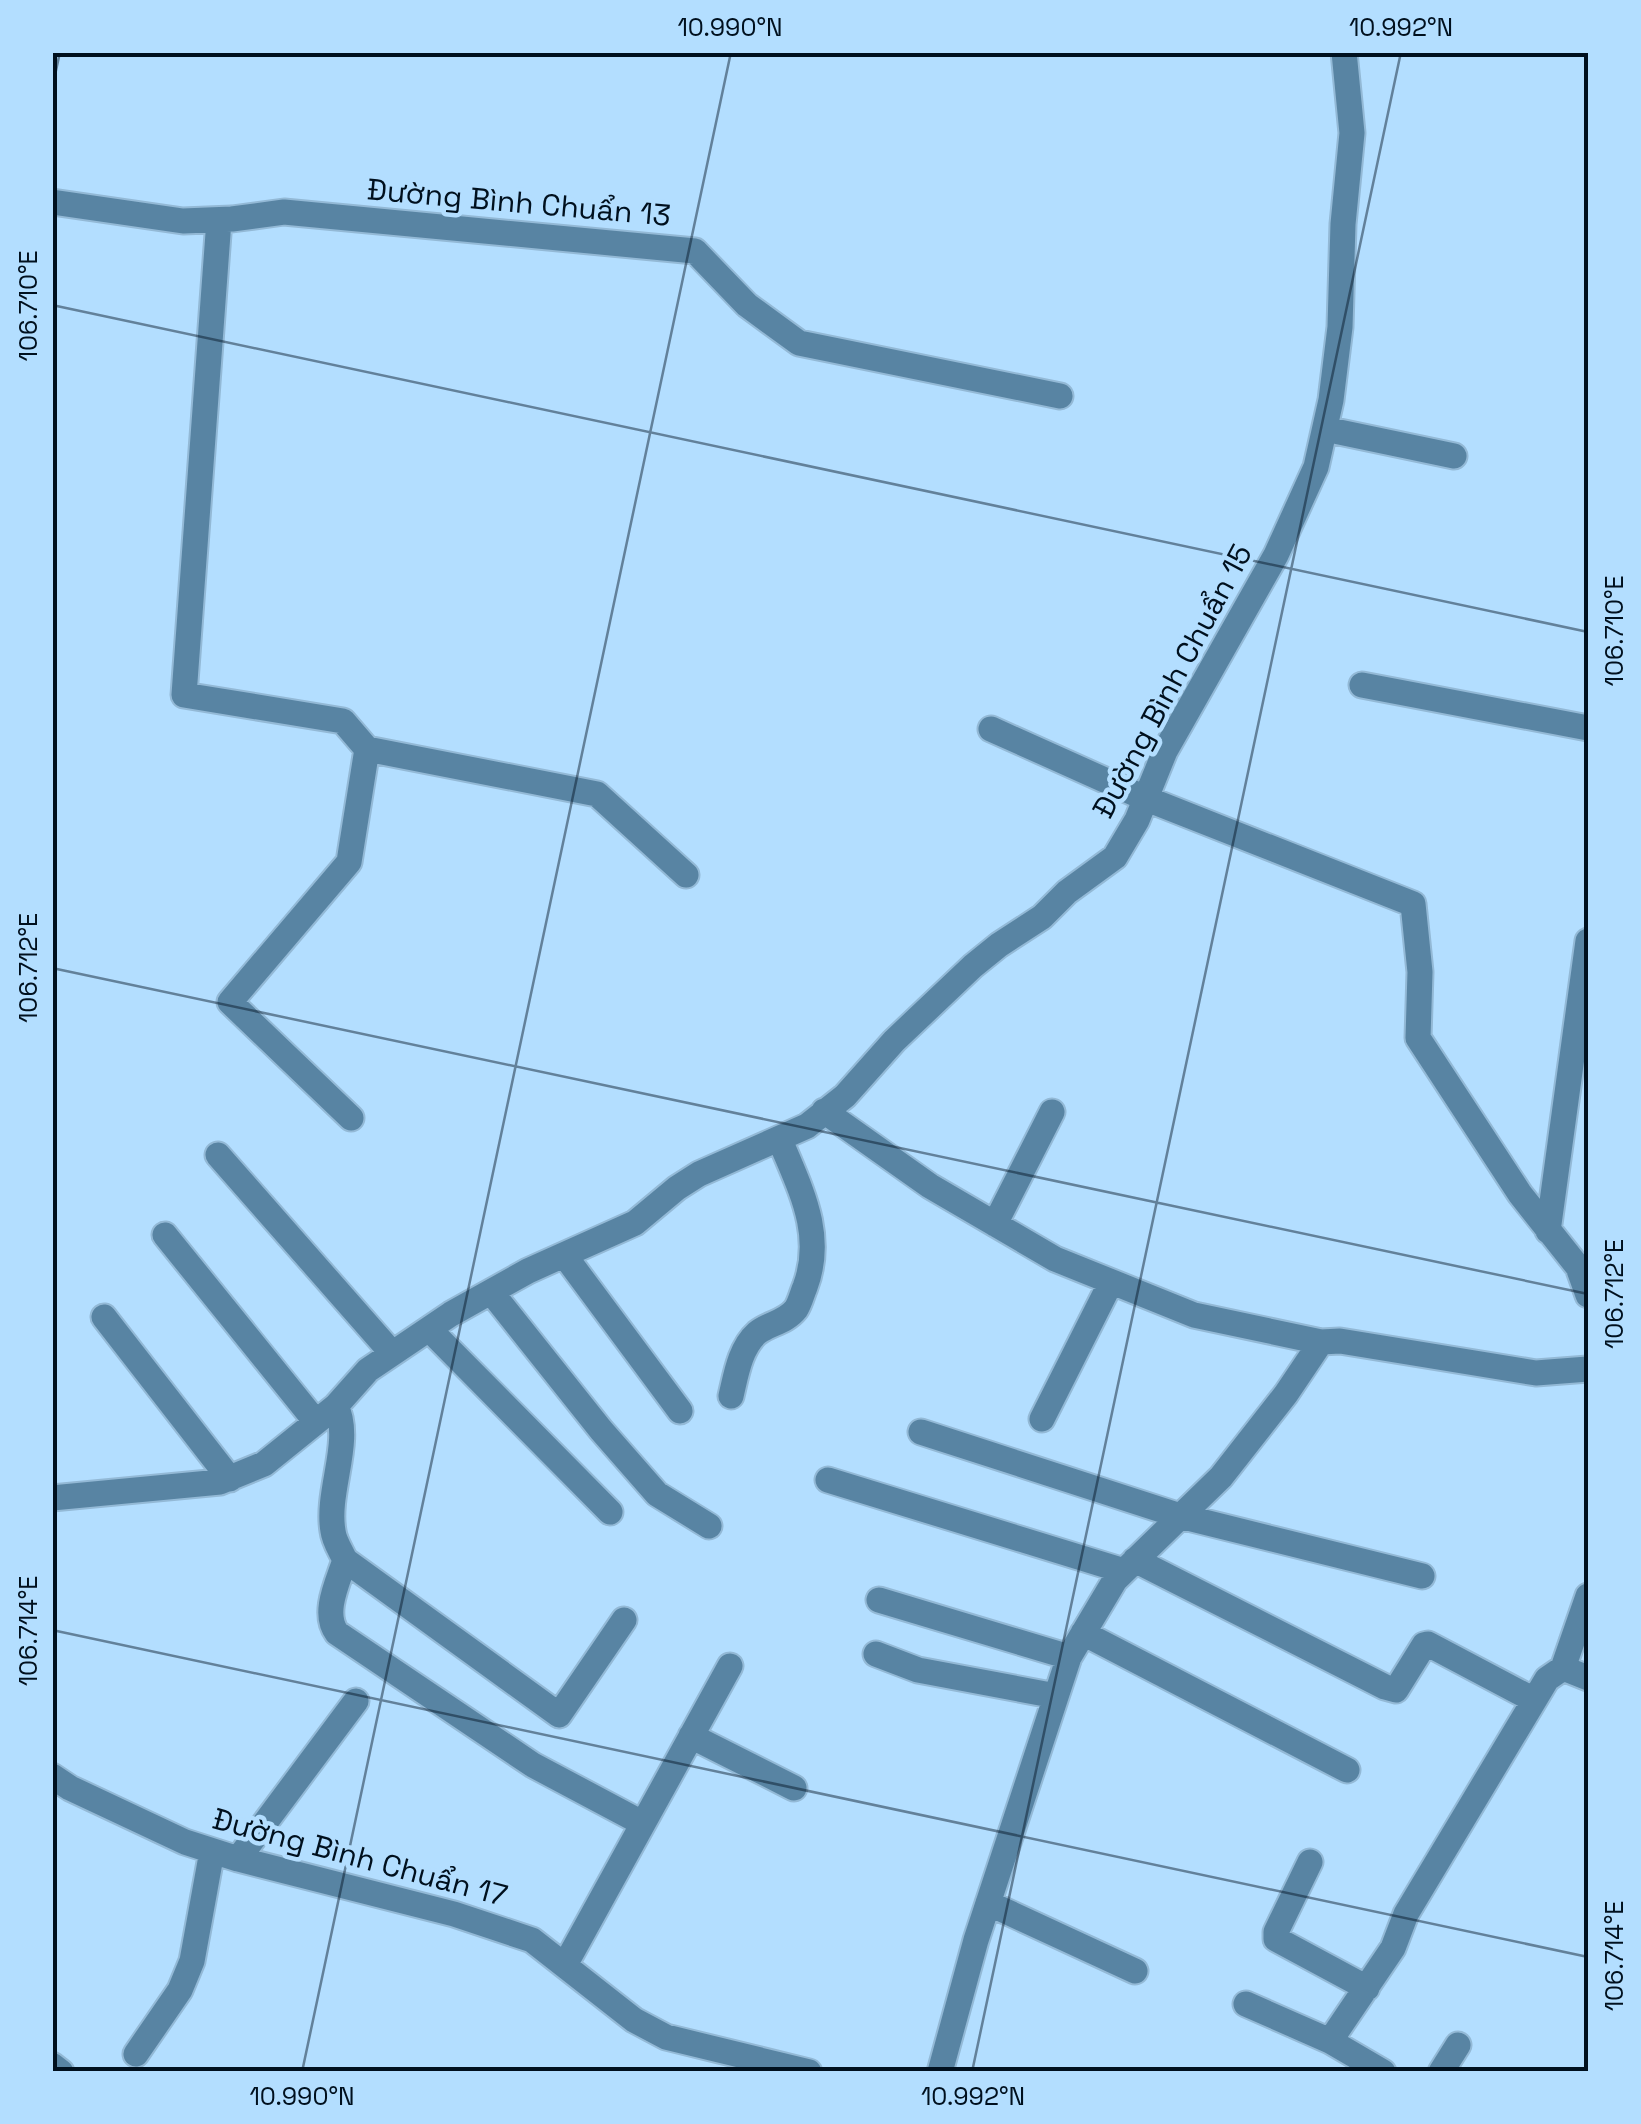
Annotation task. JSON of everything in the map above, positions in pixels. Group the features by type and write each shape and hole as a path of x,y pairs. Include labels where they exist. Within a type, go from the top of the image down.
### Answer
{"street":[{"name":"Đường Bình Chuẩn 15","path":"52,1498 129,1493 230,1479 264,1464 326,1414 391,1352 528,1272 635,1222 700,1174 806,1126 845,1096 894,1041 973,966 1042,917 1067,892 1115,857 1147,799 1165,751 1297,513 1316,468 1340,327 1343,224 1352,134 1344,52"},
{"name":"Đường Bình Chuẩn 13","path":"52,202 183,220 284,212 695,251 747,304 798,343 1060,396"},
{"path":"219,220 184,695 343,721 367,749 597,794 686,875"},
{"path":"1325,429 1454,456"},
{"path":"1362,685 1588,728"},
{"path":"991,729 1147,799 1413,904 1420,972 1418,1038 1520,1194 1578,1267 1588,1295"},
{"path":"350,1118 230,1002 349,862 367,749"},
{"path":"1548,1231 1588,941"},
{"path":"824,1111 930,1186 1055,1259 1194,1315 1322,1342 1340,1341 1536,1373 1588,1369"},
{"path":"995,1224 1052,1112"},
{"path":"730,1396 740,1358 757,1332 783,1321 797,1307 809,1275 814,1240 809,1211 780,1140"},
{"path":"218,1155 391,1352"},
{"path":"165,1235 326,1414 344,1422 336,1464 333,1533 345,1560 558,1715 624,1620"},
{"path":"565,1256 680,1410"},
{"path":"1042,1419 1111,1282"},
{"path":"492,1293 601,1430 658,1494 710,1526"},
{"path":"104,1317 230,1479"},
{"path":"429,1329 610,1512"},
{"path":"940,2072 988,1903 1069,1657 1115,1580 1222,1477 1322,1342"},
{"path":"921,1432 1180,1516 1422,1576"},
{"path":"828,1480 1129,1566 1384,1688 1396,1690 1428,1644 1534,1700"},
{"path":"345,1560 331,1608 330,1623 337,1633 533,1764 642,1822"},
{"path":"1330,2041 1393,1948 1406,1914 1547,1679 1563,1668 1588,1596"},
{"path":"879,1600 1069,1657"},
{"path":"1083,1633 1347,1770"},
{"path":"876,1654 918,1670 1056,1696"},
{"path":"566,1965 730,1666"},
{"path":"1563,1668 1588,1678"},
{"path":"238,1859 356,1701"},
{"path":"691,1736 794,1788"},
{"name":"Đường Bình Chuẩn 17","path":"52,1776 185,1842 490,1924 532,1940 634,2020 702,2060 809,2072"},
{"path":"136,2054 180,1990 192,1961 212,1851"},
{"path":"1310,1862 1276,1939 1366,1988"},
{"path":"988,1903 1135,1970"},
{"path":"1246,2004 1330,2041 1383,2072"},
{"path":"1441,2072 1458,2046"},
{"path":"52,2065 61,2072"}]}
